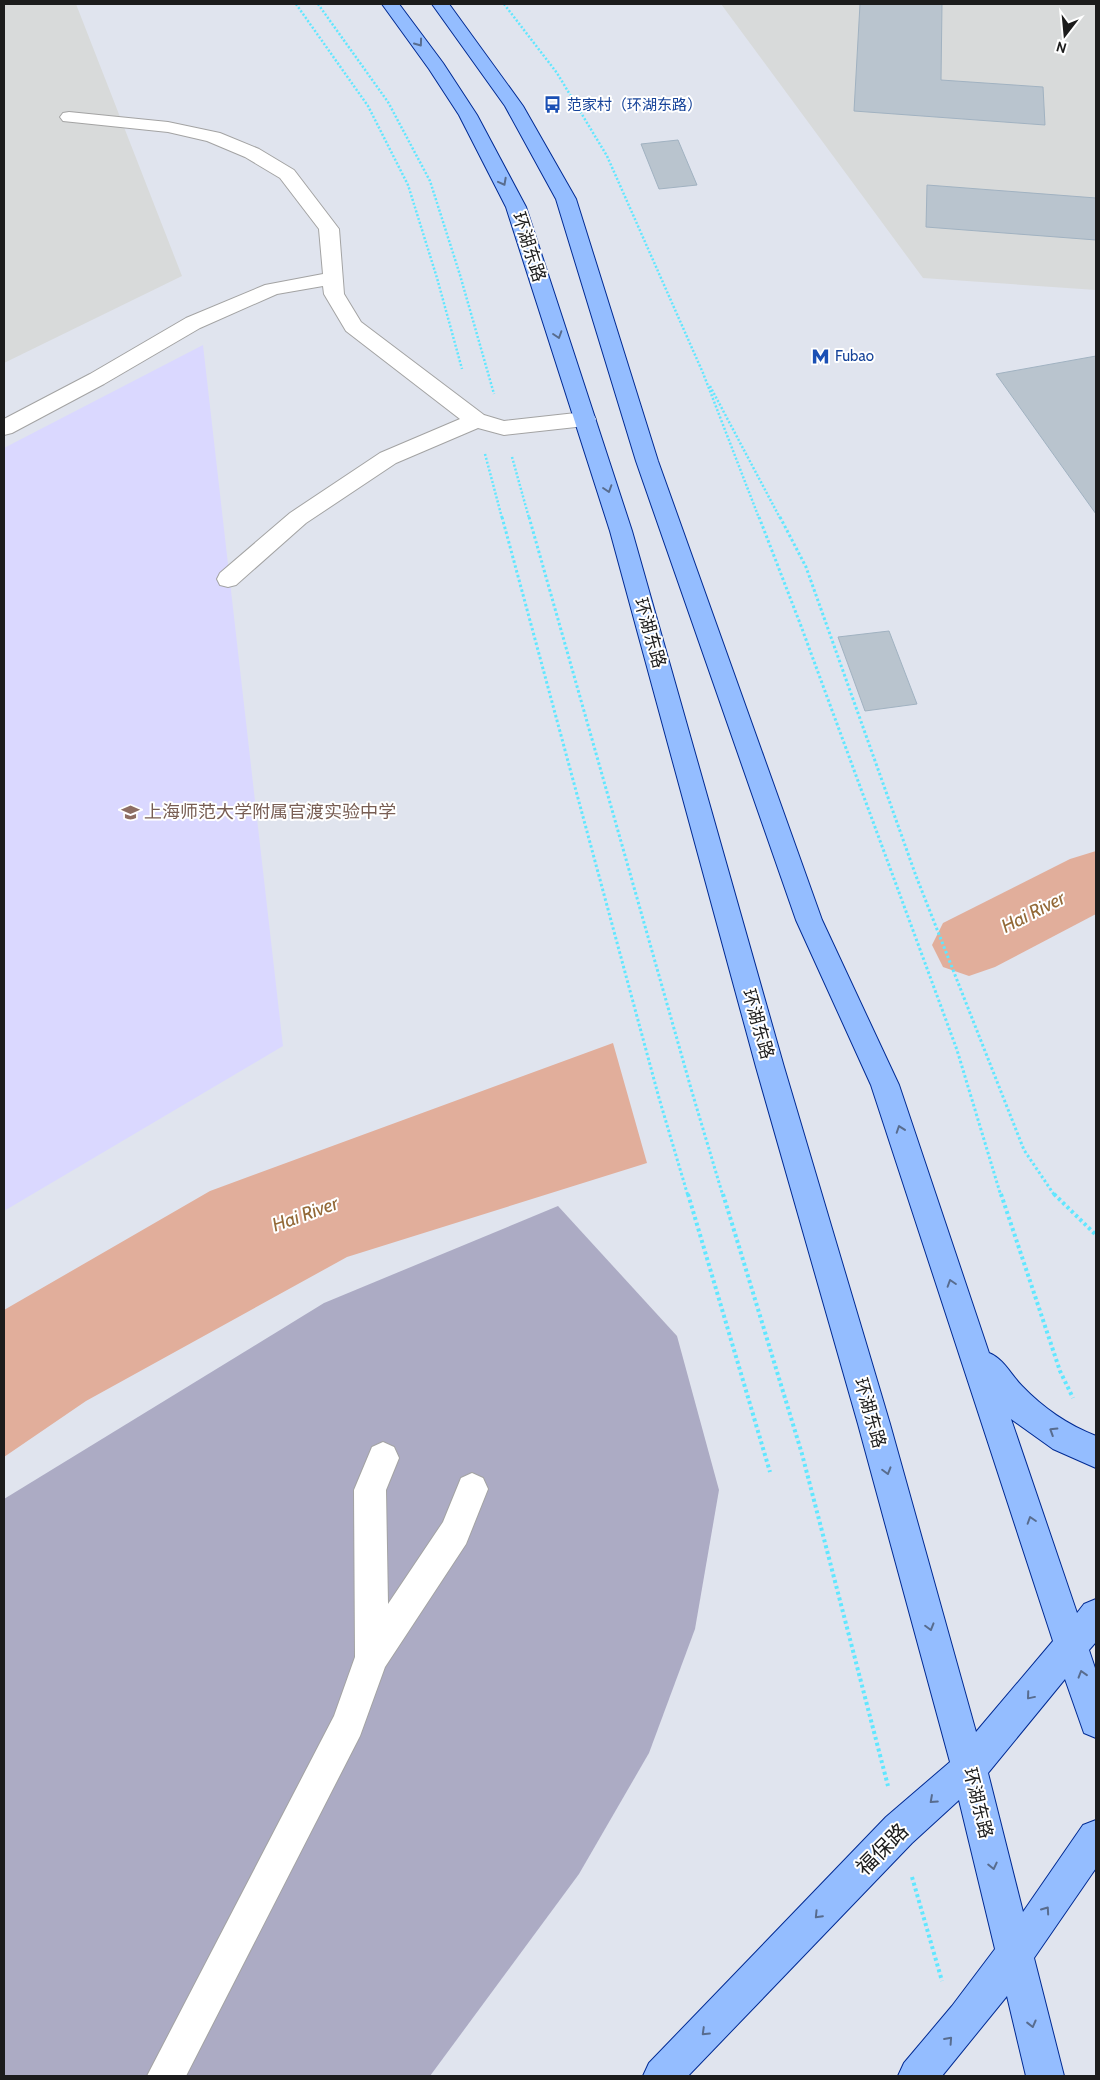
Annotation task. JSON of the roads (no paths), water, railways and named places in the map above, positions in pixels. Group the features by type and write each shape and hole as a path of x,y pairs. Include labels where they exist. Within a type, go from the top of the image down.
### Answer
{"main road":[{"name":"环湖东路","path":"390,4 437,67 468,115 516,207 622,531 768,1058 871,1414 969,1768 1045,2076"},
{"path":"440,4 482,58 514,106 566,199 647,461 806,910 885,1085 1096,1721"},
{"path":"965,1323 978,1353 996,1381 1020,1407 1048,1428 1079,1446 1096,1452"},
{"name":"福保路","path":"662,2076 899,1830 969,1768 1096,1616"},
{"path":"917,2076 957,2032 1096,1838"}],"lane":[{"path":"69,117 168,127 213,137 252,153 287,174 329,229 334,294 353,326 476,420 504,428 585,419"},
{"path":"4,428 97,379 193,323 272,289 333,278"},
{"path":"228,579 298,518 388,458 476,420"},
{"path":"372,1656 370,1490 383,1458"},
{"path":"166,2076 348,1724 372,1656 455,1533 472,1489"}],"water":[{"path":"613,1043 647,1163 347,1257 86,1401 4,1457 4,1310 210,1191"}],"waterway":[{"name":"Hai River","path":"969,945 1096,880"}],"place":[{"name":"范家村（环湖东路）","path":"553,105"},
{"name":"Fubao","path":"821,356"},
{"name":"上海师范大学附属官渡实验中学","path":"130,812"}]}
